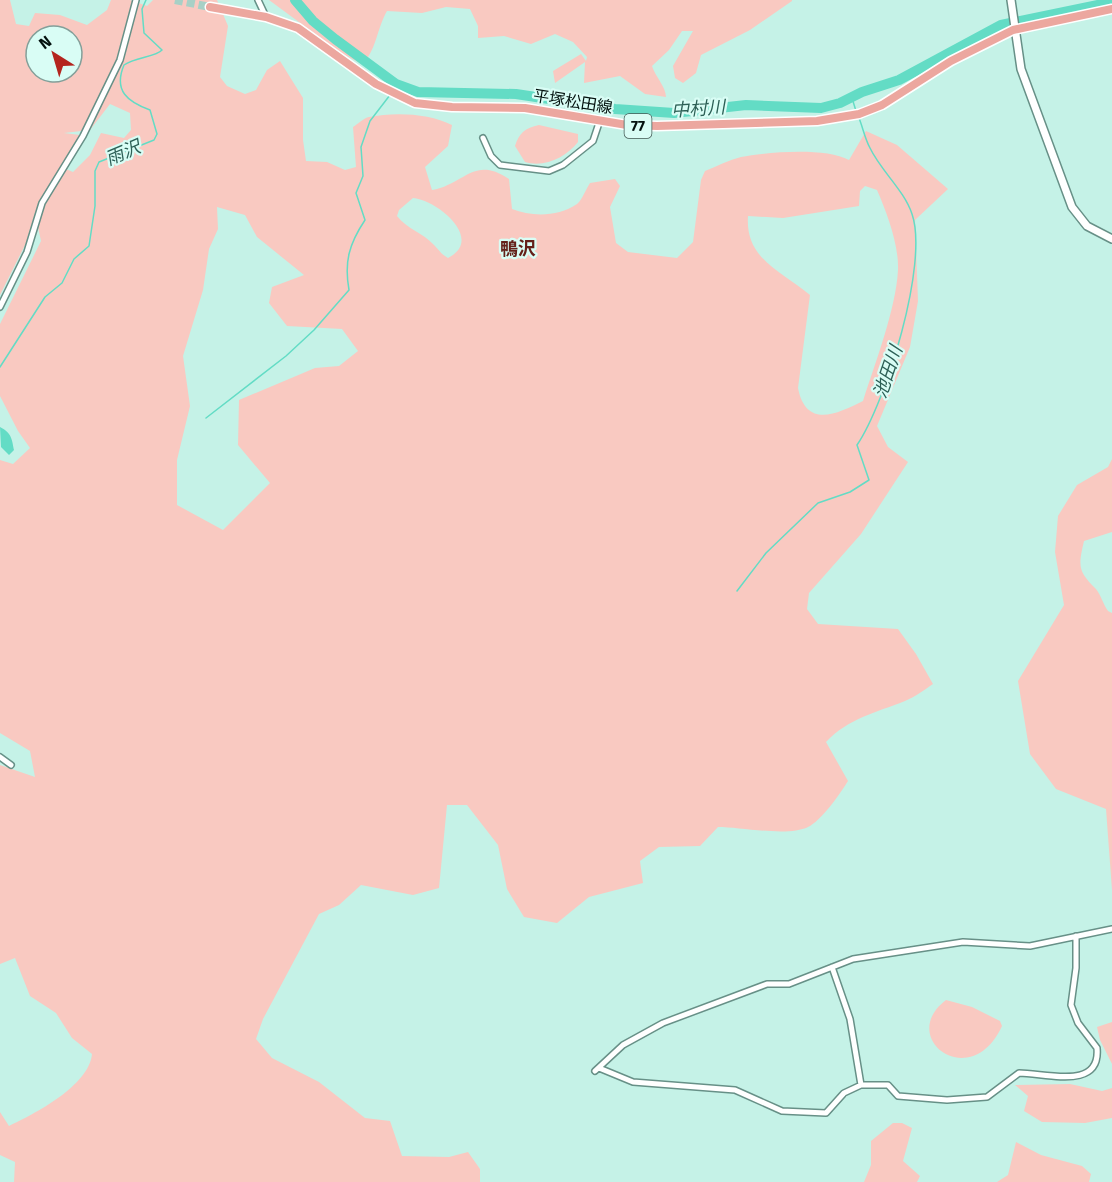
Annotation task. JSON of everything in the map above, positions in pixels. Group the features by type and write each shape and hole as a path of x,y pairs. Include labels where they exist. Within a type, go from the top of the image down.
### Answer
{"main road":[{"name":"平塚松田線","path":"210,7 266,17 298,28 376,84 415,103 437,107 525,108 657,126 835,119 882,105 951,61 1013,28 1112,9"}],"street":[{"path":"0,307 27,252 42,203 83,136 120,60 136,0"},
{"path":"258,0 266,17"},
{"path":"1011,0 1013,28 1021,69 1072,207 1087,226 1112,239"},
{"path":"483,138 491,156 500,165 506,168 549,171 563,165 593,141 600,120"},
{"path":"0,757 11,765"},
{"path":"1076,936 1076,968 1071,1005 1078,1023 1097,1048 1095,1067 1088,1074 1074,1077 1019,1073 987,1097 947,1100 898,1096 888,1085 861,1085 844,1093 826,1113 782,1111 735,1090 697,1089 679,1084 648,1084 597,1070 623,1045 663,1023 767,984 789,984 873,954 963,942 1030,946 1076,936 1112,929"},
{"path":"832,967 850,1019 861,1085"}],"shaded area":[{"path":"0,0 10,0 16,24 24,25 24,84 84,84 84,24 30,24 35,13 60,15 87,25 107,10 111,0 130,0 147,6 153,0 217,0 228,26 220,77 227,86 245,94 256,90 267,70 280,61 303,98 303,140 306,161 327,162 345,170 356,167 353,127 363,120 389,114 433,118 452,125 448,146 425,167 432,190 478,170 497,172 509,179 512,209 545,214 562,211 577,204 590,183 615,179 620,186 610,207 616,243 628,252 677,258 693,242 701,180 705,171 741,157 781,152 826,153 849,160 866,131 897,145 948,189 915,220 918,301 910,347 877,426 888,447 908,462 861,534 809,593 807,609 818,624 898,629 933,684 909,699 853,722 826,742 848,781 830,807 813,824 799,830 789,831 718,827 700,846 659,847 640,861 643,883 589,897 557,923 524,917 507,889 498,845 467,805 447,805 439,888 413,895 361,885 339,905 319,914 263,1019 256,1039 272,1058 319,1082 365,1118 390,1121 402,1156 449,1157 468,1152 480,1169 480,1182 14,1182 15,1162 0,1155 0,1112 9,1126 59,1098 81,1077 89,1066 92,1054 72,1038 56,1013 30,996 15,958 0,964 0,765 35,777 30,751 0,733 0,460 13,464 30,448 18,431 0,396 0,324 41,241 35,213 26,243 0,295","holes":["110,104 130,113 131,130 124,138 101,133 90,155 73,172 61,167 80,135 64,133 90,130","865,186 877,190 888,219 898,260 893,302 863,401 833,413 815,414 802,401 798,388 810,295 767,263 759,254 752,243 748,216 783,218 859,206 860,191","413,198 423,200 444,213 460,231 462,241 458,250 448,258 429,240 397,216 399,210","217,207 245,215 257,237 304,275 272,287 269,303 287,326 342,329 358,351 339,366 315,368 239,400 238,445 270,483 223,530 177,505 177,460 190,406 183,356 203,290 209,249 218,229"]},
{"path":"269,0 792,1 750,30 701,55 696,73 683,83 675,78 673,66 693,31 682,31 669,50 652,66 666,97 645,94 620,76 584,83 585,62 555,83 553,71 581,54 586,61 587,57 573,42 555,34 531,44 504,36 478,38 478,26 470,9 446,7 422,13 387,11 370,53 362,64 341,53"},
{"path":"539,125 578,134 578,142 554,160 540,164 525,162 515,146 523,132"},
{"path":"0,427 9,434 12,440 14,450 9,455 1,447"},
{"path":"1112,459 1112,532 1084,541 1080,563 1086,578 1098,591 1108,611 1112,613 1112,890 1106,809 1056,789 1030,754 1018,681 1064,605 1055,552 1058,516 1077,485 1108,467"},
{"path":"946,1000 972,1007 1000,1021 1002,1026 989,1046 973,1056 957,1058 944,1053 934,1043 929,1030 933,1015"},
{"path":"1112,1022 1112,1064 1100,1040 1097,1027"},
{"path":"1070,1084 1102,1091 1112,1088 1112,1118 1085,1123 1042,1122 1024,1111 1028,1096 1015,1085"},
{"path":"893,1123 902,1123 912,1128 903,1161 920,1176 917,1182 864,1182 871,1165 871,1141"},
{"path":"1016,1142 1041,1155 1082,1166 1091,1174 1089,1182 997,1182 1008,1175"}],"waterway":[{"name":"雨沢","path":"0,367 45,297 62,283 74,259 89,246 95,206 95,171 99,162 154,140 157,134 150,110 129,99 120,82 124,65 162,50 144,33 142,9 146,0"},
{"name":"中村川","path":"295,0 313,21 335,39 396,84 418,92 516,94 615,109 674,113 746,105 821,108 899,80 1001,25 1112,2"},
{"name":"中村川","path":"393,88 396,84"},
{"path":"206,418 286,356 314,330 349,290 347,271 349,254 355,237 365,220 356,193 363,176 361,147 370,121 390,95"},
{"name":"池田川","path":"852,98 856,111"},
{"name":"池田川","path":"737,591 766,553 818,503 850,492 869,480 857,445 880,398 902,332 915,265 916,236 908,205 875,156 859,118"}],"tunnel":[{"path":"175,0 210,7"}],"district":[{"name":"鴨沢","path":"518,249"}]}
